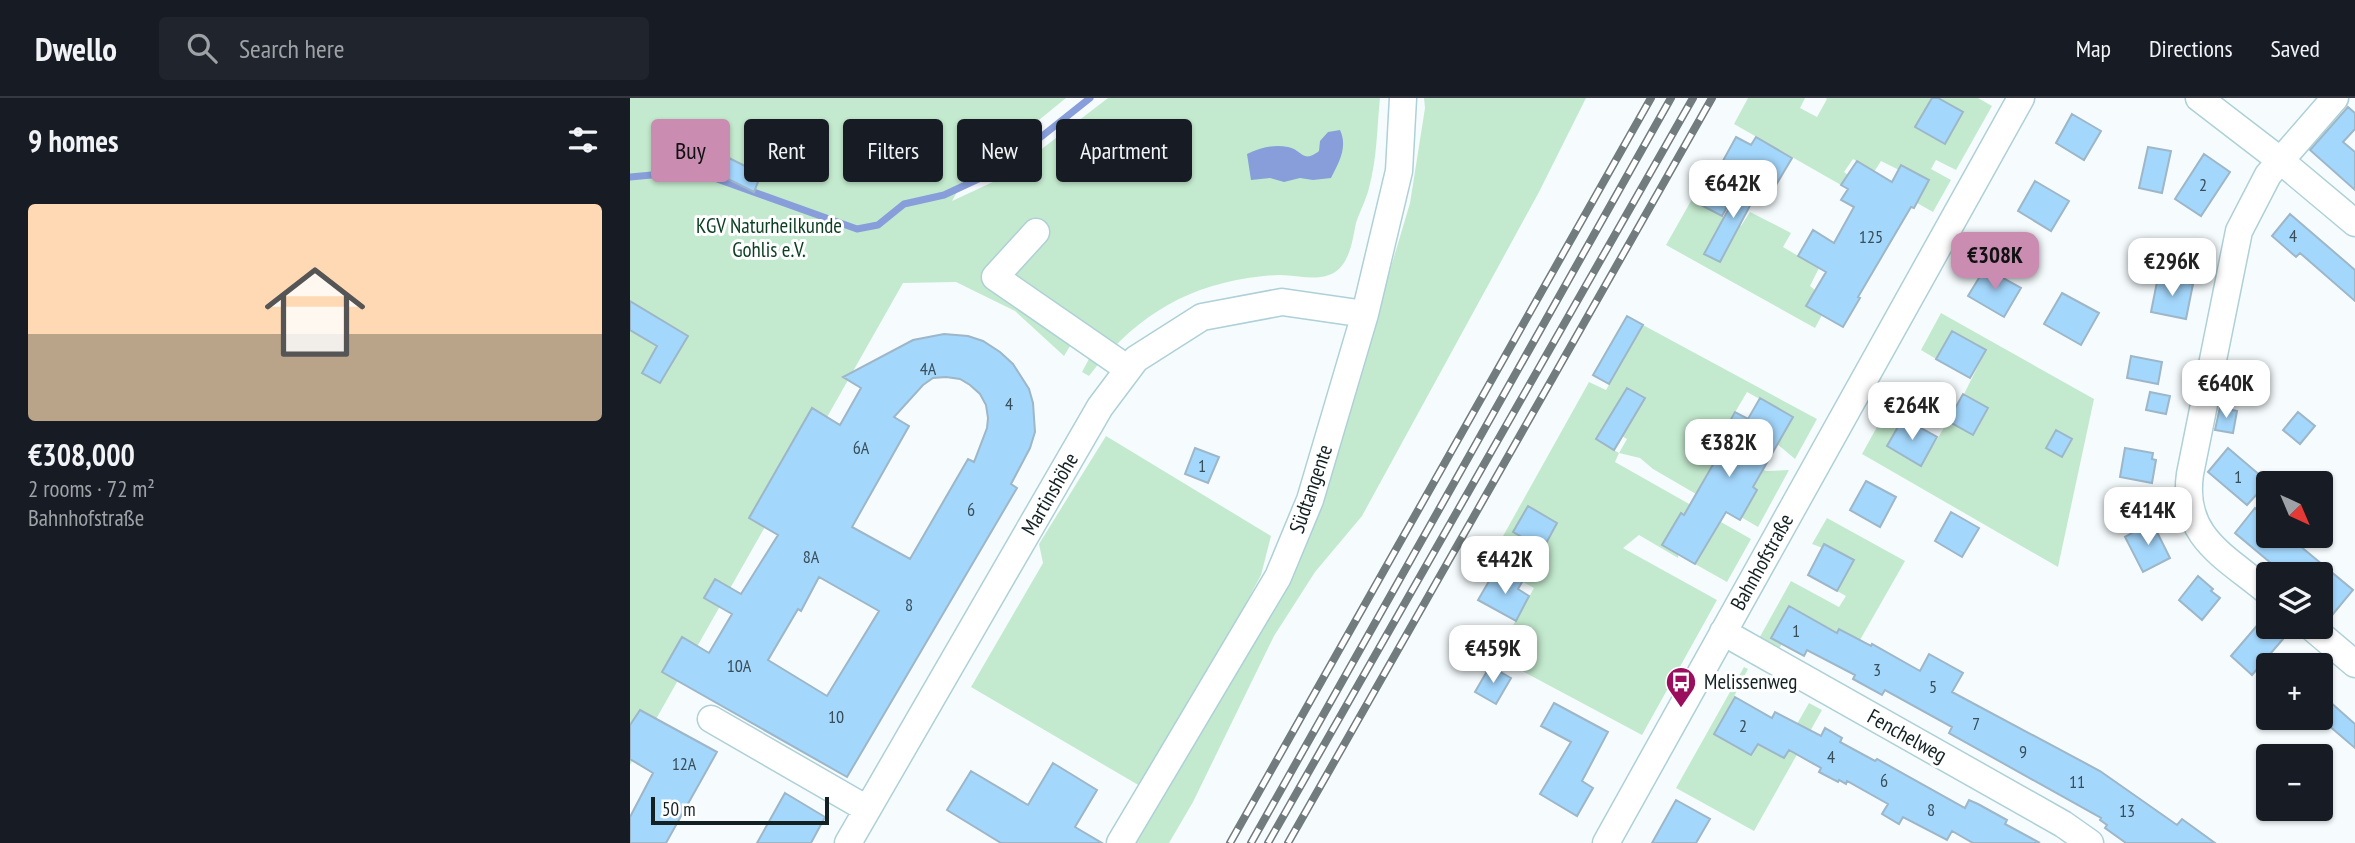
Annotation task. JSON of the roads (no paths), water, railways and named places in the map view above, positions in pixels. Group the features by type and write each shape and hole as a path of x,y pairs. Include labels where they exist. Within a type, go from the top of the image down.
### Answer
{"street":[{"name":"Südtangente","path":"1120,843 1278,577 1310,500 1365,314 1399,170 1403,98"},
{"name":"Bahnhofstraße","path":"1606,843 2021,98"},
{"path":"2199,98 2281,160 2355,223"},
{"path":"2256,582 2209,543 2196,528 2187,492 2239,231 2268,175 2335,98"},
{"path":"1036,232 995,277 1128,369"},
{"name":"Martinshöhe","path":"848,843 1100,407 1136,359 1202,317 1282,302 1365,314"},
{"name":"Fenchelweg","path":"1723,632 2063,824 2090,843"},
{"path":"2325,639 2355,664"},
{"path":"711,719 867,809"}],"water":[{"path":"1340,130 1343,148 1331,178 1300,178 1284,182 1270,178 1251,180 1247,154 1277,146 1288,147 1306,156 1313,155 1319,151 1320,141 1328,132"}],"waterway":[{"path":"630,177 695,171 857,229 878,225 904,204 944,195 1002,168 1090,98"}],"railway":[{"path":"1230,843 1651,98"},
{"path":"1251,843 1671,98"},
{"path":"1268,843 1693,98"},
{"path":"1288,843 1712,98"}],"place":[{"name":"Melissenweg","path":"1681,709"}],"park label":[{"name":"KGV Naturheilkunde Gohlis e.V.","path":"769,238"}]}
